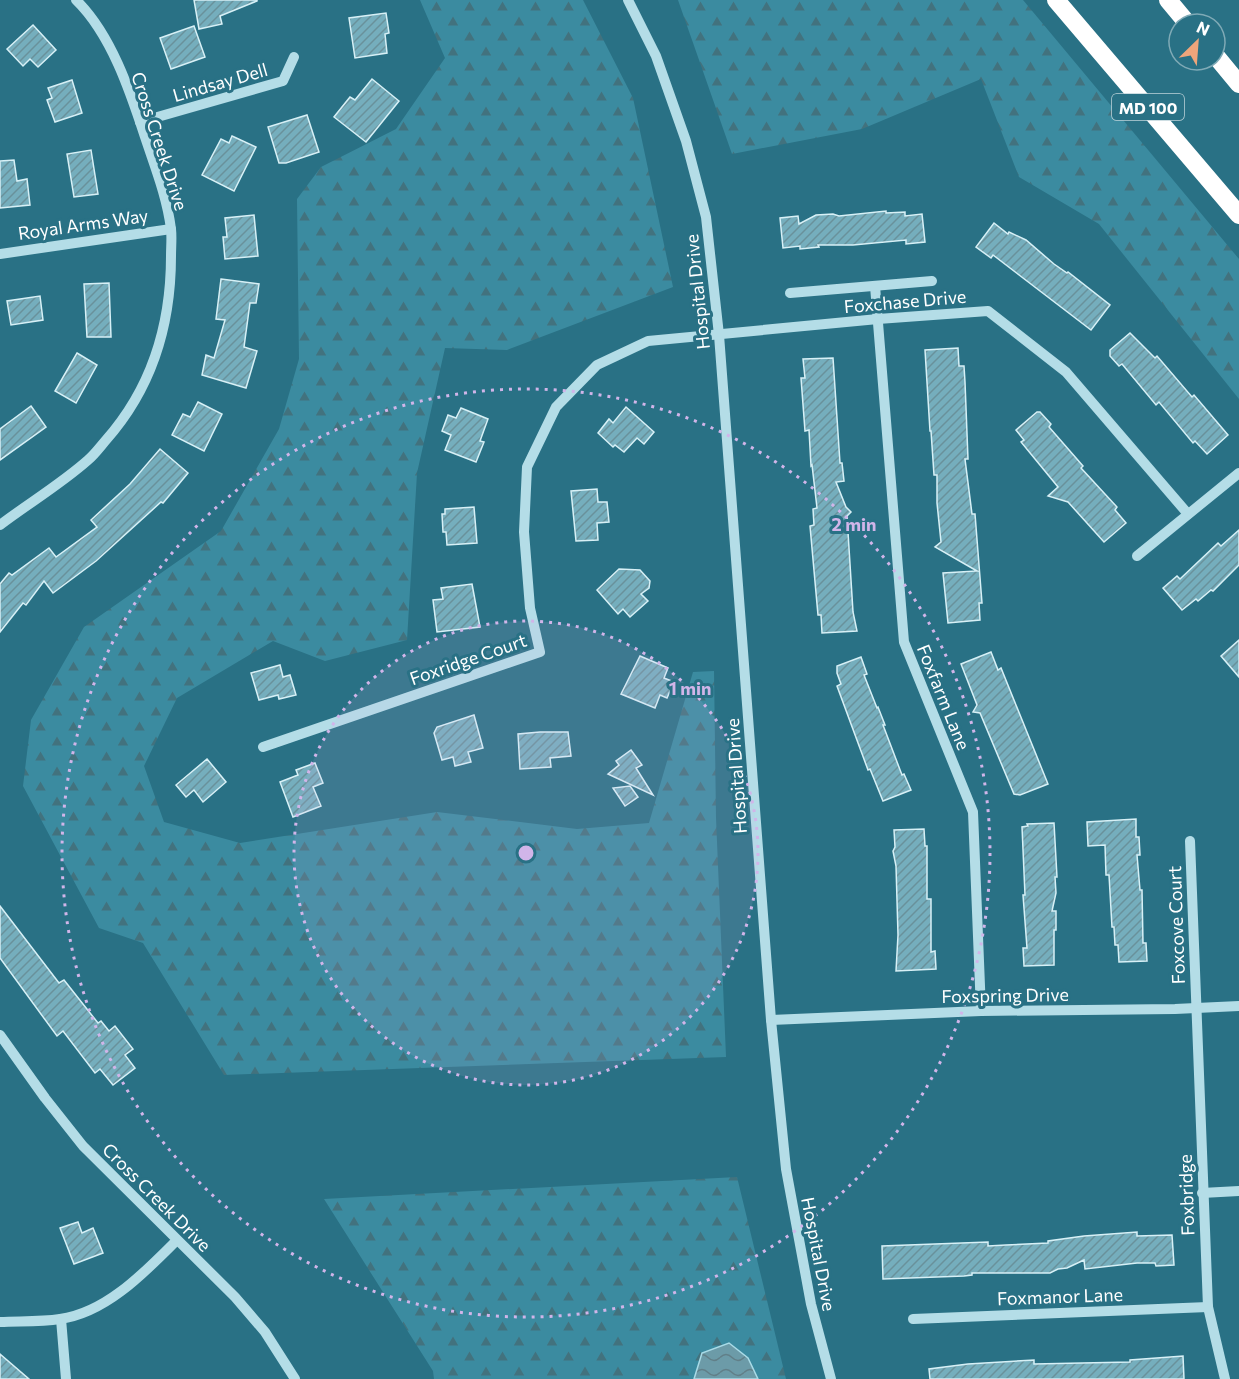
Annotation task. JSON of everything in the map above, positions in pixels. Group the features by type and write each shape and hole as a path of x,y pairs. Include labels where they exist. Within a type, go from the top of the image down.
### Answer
{"highway":[{"name":"MD 100","path":"1056,0 1239,215"},
{"path":"1168,0 1178,12"},
{"path":"1227,70 1239,84"}],"street":[{"name":"Cross Creek Drive","path":"0,525 89,459 115,430 145,384 166,319 171,275 171,229 163,192 140,122 109,44 76,0"},
{"name":"Hospital Drive","path":"628,0 656,56 687,141 706,217 719,335 771,1020 786,1169 811,1304 831,1379"},
{"name":"Lindsay Dell","path":"140,122 283,81 294,57"},
{"name":"Royal Arms Way","path":"0,254 171,229"},
{"path":"790,293 932,281"},
{"name":"Foxfarm Lane","path":"875,286 904,642 973,812 981,1011"},
{"name":"Foxchase Drive","path":"719,335 878,319 988,311 1066,372 1188,514"},
{"name":"Foxridge Court","path":"263,747 540,652 530,608 524,532 527,467 556,407 597,365 648,341 719,335"},
{"path":"1137,556 1239,473"},
{"name":"Foxcove Court","path":"1190,841 1196,1008"},
{"name":"Foxspring Drive","path":"771,1020 981,1011 1239,1006"},
{"name":"Foxbridge","path":"1196,1008 1208,1307 1225,1379"},
{"name":"Cross Creek Drive","path":"0,1035 83,1146 235,1297 257,1323 295,1379"},
{"path":"1202,1192 1239,1191"},
{"path":"0,1322 61,1319 86,1311 116,1296 142,1275 176,1240"},
{"name":"Foxmanor Lane","path":"913,1319 1208,1307"},
{"path":"61,1319 66,1379"}],"green space":[{"path":"420,0 583,0 633,98 673,287 507,350 445,348 417,473 407,640 325,661 273,641 177,698 144,766 164,822 240,843 437,812 577,829 649,823 693,672 714,671 716,818 726,1057 224,1075 143,943 99,928 23,786 31,720 84,627 221,531 279,429 299,359 297,199 321,167 396,129 445,58"},
{"path":"678,0 1023,0 1239,259 1239,399 1099,224 1019,177 981,79 862,129 732,154"},
{"path":"737,1177 786,1379 434,1379 433,1371 324,1199"}],"water":[{"path":"729,1343 748,1358 758,1379 694,1379 702,1353"}],"building":[{"path":"194,0 257,1 220,16 222,24 199,29"},
{"path":"386,13 389,33 385,34 387,53 355,58 349,18"},
{"path":"33,25 56,50 38,67 30,59 23,66 7,49"},
{"path":"194,26 205,57 171,69 160,38"},
{"path":"372,79 399,101 366,142 334,117 350,97 355,100"},
{"path":"72,80 82,113 55,122 47,100 52,98 48,88"},
{"path":"307,115 319,152 286,163 279,163 268,127"},
{"path":"232,136 256,147 234,191 202,175 221,139 229,143"},
{"path":"91,150 98,194 74,197 67,154"},
{"path":"14,160 17,181 27,179 30,205 0,208 0,161"},
{"path":"886,211 886,213 905,212 905,216 922,214 925,242 906,244 906,240 853,245 818,245 819,247 800,249 800,246 783,248 780,218 798,216 799,224 816,215 839,216"},
{"path":"254,215 258,256 225,259 223,237 227,237 225,218"},
{"path":"994,223 1008,234 1009,232 1026,240 1054,264 1068,272 1110,305 1091,330 993,255 991,258 976,247"},
{"path":"221,279 259,284 256,303 250,303 244,347 257,351 246,388 202,375 206,355 214,358 225,320 216,319"},
{"path":"109,283 111,337 87,337 84,284"},
{"path":"40,296 43,320 11,325 7,301"},
{"path":"1130,333 1155,358 1157,356 1228,435 1207,454 1195,441 1193,443 1159,402 1156,405 1122,364 1119,366 1110,356 1110,350"},
{"path":"958,348 959,366 964,366 968,459 965,459 972,514 975,514 982,603 979,603 980,620 948,623 943,573 977,571 935,547 941,542 925,350"},
{"path":"77,353 97,365 76,403 55,391"},
{"path":"833,358 840,463 842,463 844,481 836,482 846,507 851,512 847,516 853,612 857,631 822,633 821,615 818,615 810,526 814,525 813,509 817,508 809,430 805,431 801,378 805,378 803,359"},
{"path":"198,402 222,414 204,451 172,435 183,414 190,417"},
{"path":"31,406 46,427 0,460 0,429"},
{"path":"626,407 654,432 644,444 637,438 624,452 615,445 613,447 598,433 609,419 613,423"},
{"path":"461,408 488,419 480,441 484,442 476,462 445,450 451,435 442,431 448,415 456,418"},
{"path":"1040,412 1051,424 1049,427 1083,466 1081,468 1117,507 1115,510 1126,523 1104,542 1068,502 1048,496 1058,487 1021,442 1024,440 1016,430"},
{"path":"160,449 188,473 163,503 161,502 96,561 53,593 44,581 26,605 23,603 0,632 0,584 9,573 12,575 49,548 56,557 97,527 91,520 130,484"},
{"path":"597,489 598,502 607,502 609,522 597,523 598,540 576,541 571,491"},
{"path":"474,507 477,543 447,545 446,532 443,532 442,514 445,514 445,509"},
{"path":"1239,530 1239,565 1213,591 1211,590 1198,601 1196,599 1182,610 1163,588 1177,576 1180,579 1218,543 1221,546"},
{"path":"619,569 640,570 650,581 649,588 641,594 648,601 630,617 623,609 618,614 597,590"},
{"path":"472,584 480,627 437,632 433,600 443,599 441,588"},
{"path":"1239,640 1239,677 1221,656"},
{"path":"991,652 998,670 1001,668 1048,784 1020,795 1014,794 980,713 973,712 977,705 961,664"},
{"path":"640,656 668,668 664,678 674,682 667,698 660,695 655,708 621,694"},
{"path":"861,657 867,674 864,675 885,725 883,725 902,775 904,774 911,790 883,801 870,769 868,770 837,686 841,684 837,666"},
{"path":"280,665 283,677 290,675 296,695 279,699 278,695 259,700 251,673"},
{"path":"474,715 483,748 468,752 471,762 455,766 453,757 442,760 434,733 437,727"},
{"path":"568,732 571,756 550,758 551,767 520,769 518,734"},
{"path":"631,750 642,765 636,768 653,795 608,774 619,765 616,761"},
{"path":"207,759 226,782 203,802 194,790 186,797 176,785"},
{"path":"315,763 323,783 313,787 321,806 293,817 280,782 298,775 296,770"},
{"path":"630,786 638,797 625,806 613,788"},
{"path":"1136,819 1136,837 1139,837 1140,855 1137,855 1140,890 1142,890 1143,943 1146,943 1147,961 1119,962 1118,945 1115,945 1114,927 1112,927 1105,845 1088,846 1087,822"},
{"path":"1054,823 1057,877 1055,877 1056,893 1052,911 1056,911 1054,965 1024,966 1023,948 1027,948 1023,895 1025,895 1022,827 1028,826 1027,824"},
{"path":"924,829 925,846 927,846 927,899 931,899 931,952 935,951 936,969 896,971 898,935 894,830"},
{"path":"0,906 59,983 64,980 98,1023 101,1021 109,1031 115,1026 133,1049 125,1055 135,1068 113,1085 100,1069 95,1073 63,1031 57,1036 0,958"},
{"path":"78,1222 82,1233 93,1228 103,1253 74,1264 60,1228"},
{"path":"1137,1232 1137,1236 1172,1235 1174,1265 1156,1266 1155,1263 1137,1263 1085,1269 1084,1260 1050,1273 972,1273 972,1275 964,1276 883,1279 882,1246 988,1242 988,1246 1048,1243 1048,1241 1084,1236"},
{"path":"0,1354 29,1379 0,1379"},
{"path":"1183,1356 1184,1379 930,1379 929,1369 1034,1360 1034,1364 1130,1362 1130,1360"}]}
